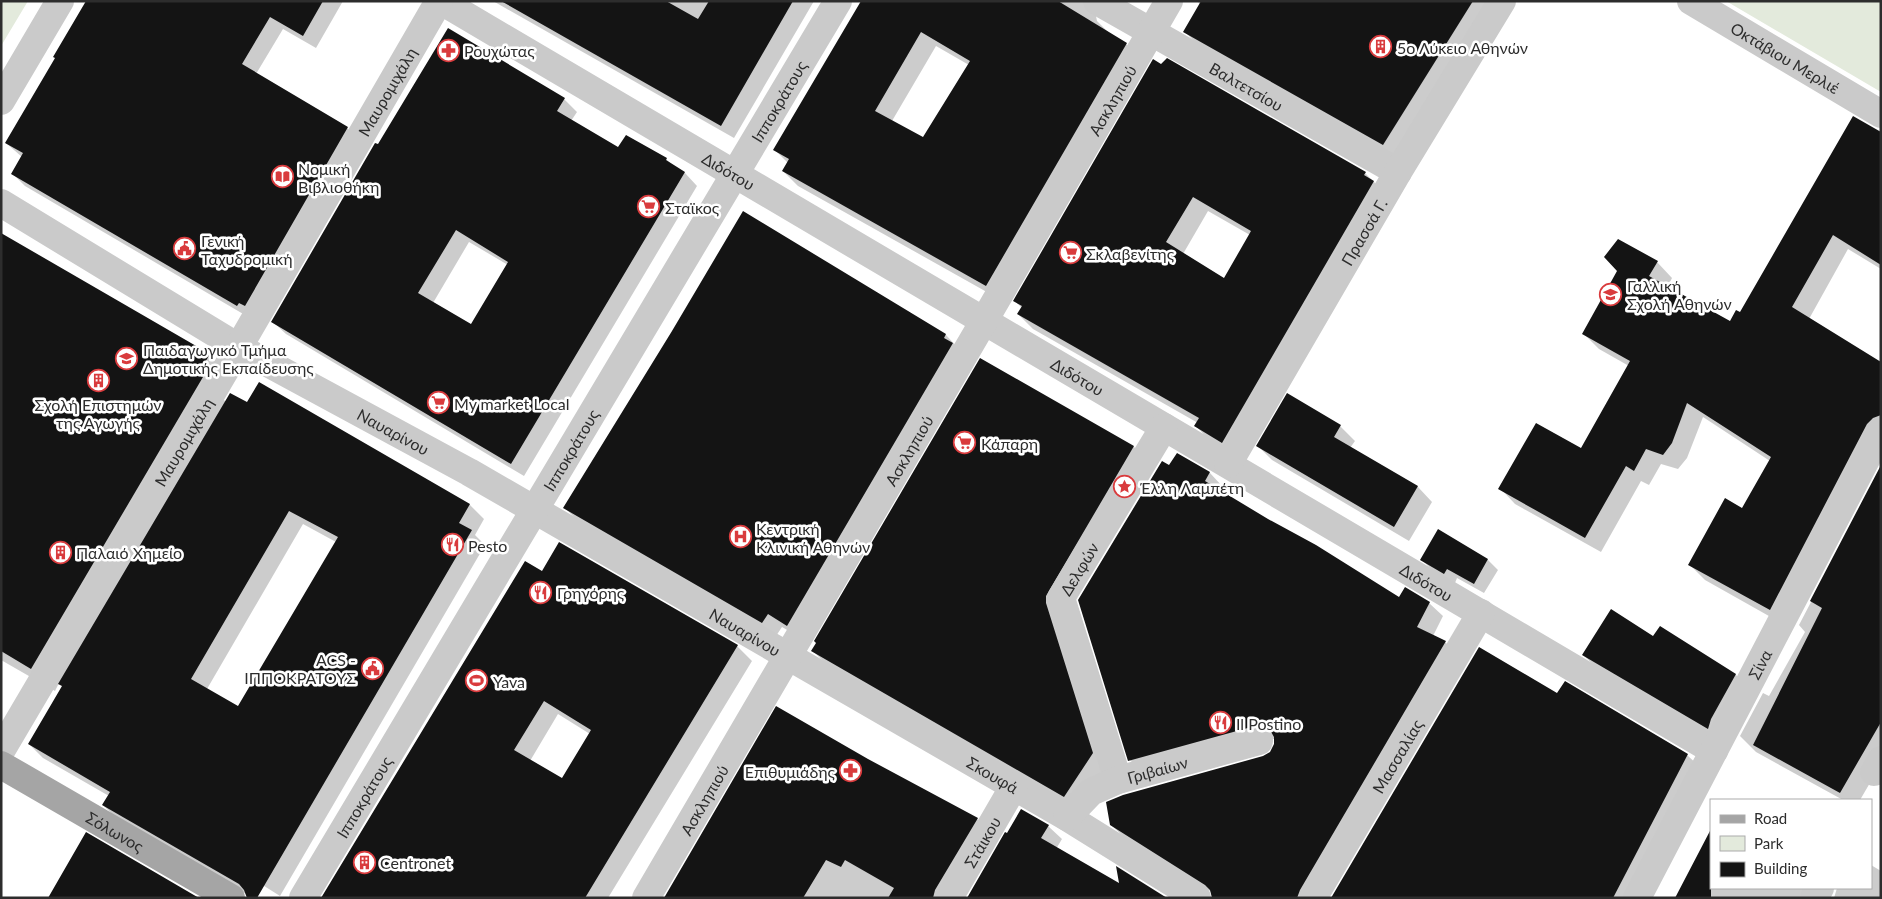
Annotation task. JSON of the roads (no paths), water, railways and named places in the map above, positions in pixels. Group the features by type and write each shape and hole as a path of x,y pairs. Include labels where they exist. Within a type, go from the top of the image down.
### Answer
{"main road":[{"name":"Σόλωνος","path":"1,765 231,898"}],"street":[{"path":"1,101 60,1"},
{"name":"Διδότου","path":"440,1 1714,751"},
{"name":"Μαυρομιχάλη","path":"1,751 440,1"},
{"name":"Ιπποκράτους","path":"303,898 838,1"},
{"name":"Βαλτετσίου","path":"1097,1 1398,172"},
{"name":"Ασκληπιού","path":"646,898 1169,1"},
{"name":"Πρασσά Γ.","path":"1228,464 1398,172 1502,1"},
{"name":"Οκτάβιου Μερλιέ","path":"1691,1 1881,114"},
{"name":"Ναυαρίνου","path":"1,203 238,347 469,472 788,656"},
{"name":"Δελφών","path":"1118,780 1061,598 1164,427"},
{"name":"Σίνα","path":"1637,898 1881,431"},
{"name":"Μασσαλίας","path":"1312,898 1481,613"},
{"name":"Σκουφά","path":"788,656 1067,817 1196,898"},
{"name":"Γριβαίων","path":"1067,817 1091,792 1118,780 1259,741"},
{"name":"Στάικου","path":"949,898 1014,786"}],"place":[{"name":"5ο Λύκειο Αθηνών","path":"1381,47"},
{"name":"Ρουχώτας","path":"448,50"},
{"name":"Νομική Βιβλιοθήκη","path":"282,177"},
{"name":"Σταϊκος","path":"649,207"},
{"name":"Γενική Ταχυδρομική","path":"185,249"},
{"name":"Σκλαβενίτης","path":"1070,253"},
{"name":"Γαλλική Σχολή Αθηνών","path":"1611,294"},
{"name":"Παιδαγωγικό Τμήμα Δημοτικής Εκπαίδευσης","path":"127,358"},
{"name":"Σχολή Επιστημών της Αγωγής","path":"98,380"},
{"name":"My market Local","path":"438,403"},
{"name":"Κάπαρη","path":"965,443"},
{"name":"Έλλη Λαμπέτη","path":"1124,487"},
{"name":"Κεντρική Κλινική Αθηνών","path":"740,537"},
{"name":"Pesto","path":"452,545"},
{"name":"Παλαιό Χημείο","path":"60,552"},
{"name":"Γρηγόρης","path":"541,592"},
{"name":"ACS - ΙΠΠΟΚΡΑΤΟΥΣ","path":"372,668"},
{"name":"Yava","path":"477,681"},
{"name":"Il Postino","path":"1220,723"},
{"name":"Επιθυμιάδης","path":"851,771"},
{"name":"Centronet","path":"364,862"}]}
